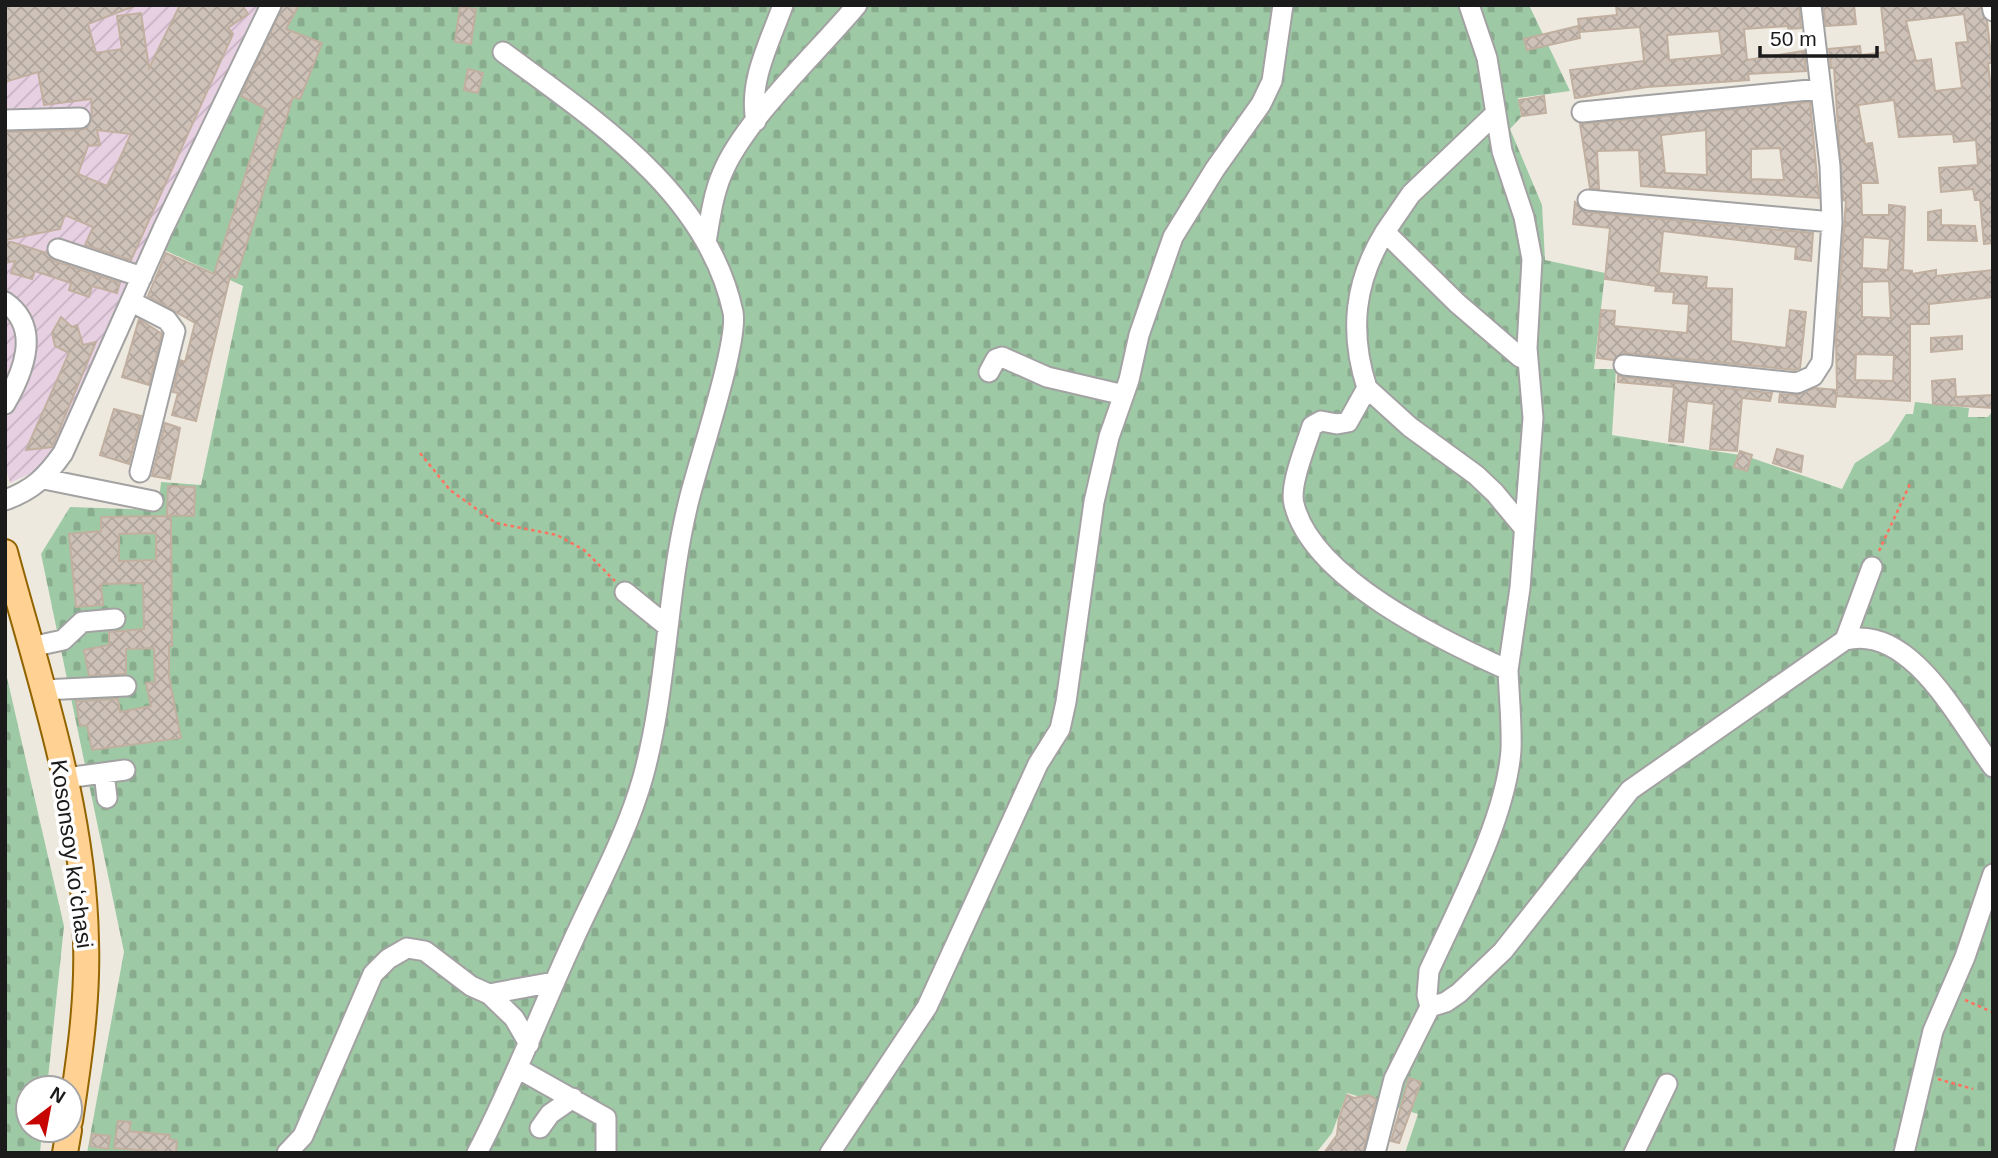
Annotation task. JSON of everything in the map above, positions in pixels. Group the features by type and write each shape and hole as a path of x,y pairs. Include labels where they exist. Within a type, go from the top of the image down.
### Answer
{"main road":[{"name":"Kosonsoy koʻchasi","path":"5,553 66,778 86,939 86,989 76,1074"}],"street":[{"path":"756,121 752,104 754,88 783,5"},
{"path":"706,242 723,173 756,121 857,5"},
{"path":"830,1153 927,1007 1038,764 1060,729 1076,640 1094,502 1109,437 1124,396 1139,335 1173,237 1261,104 1272,81 1283,5"},
{"path":"1375,1153 1394,1079 1430,1007 1427,995 1429,971 1498,811 1511,750 1508,670 1520,588 1534,418 1528,360 1530,240 1494,115 1487,58 1469,5"},
{"path":"1624,365 1797,383 1813,376 1822,362 1832,222 1830,166 1811,5"},
{"path":"1992,5 1993,11"},
{"path":"5,500 27,492 44,479 63,453 263,9"},
{"path":"477,1153 519,1069 554,982 621,837 643,779 655,726 682,526 732,342 734,316 724,283 706,242 642,160 503,52"},
{"path":"1582,112 1820,89"},
{"path":"1494,115 1411,194 1371,255 1356,299 1356,343 1367,388 1410,427 1453,456 1495,493 1524,528"},
{"path":"5,120 80,118"},
{"path":"1588,200 1832,222"},
{"path":"1385,232 1457,303 1520,357 1528,360"},
{"path":"58,249 142,277"},
{"path":"5,302 13,308 24,328 28,349 23,368 5,404"},
{"path":"132,302 167,320 175,331 175,342 140,472"},
{"path":"989,372 996,359 1002,357 1046,377 1124,396"},
{"path":"1367,388 1348,422 1337,424 1321,421 1311,426 1293,496 1304,527 1329,561 1369,592 1418,626 1508,670"},
{"path":"44,479 153,501"},
{"path":"1845,640 1872,567"},
{"path":"625,592 667,626"},
{"path":"31,647 63,639 82,622 115,619"},
{"path":"1430,1007 1446,1002 1459,993 1503,951 1630,790 1845,640 1860,636 1877,640 1900,652 1920,668 1945,698 1993,767"},
{"path":"43,690 126,686"},
{"path":"66,778 125,770"},
{"path":"104,773 107,798"},
{"path":"1903,1153 1933,1031 1950,993 1993,874"},
{"path":"287,1153 303,1136 373,974 388,959 407,947 425,951 471,986 489,993 514,1018 529,1044"},
{"path":"489,993 554,982"},
{"path":"519,1069 606,1118 606,1153"},
{"path":"1634,1153 1667,1084"},
{"path":"540,1128 556,1108 573,1098"}],"path":[{"path":"420,453 462,500 503,526 512,524 557,535 576,545 625,592"},
{"path":"1872,567 1910,484"},
{"path":"1950,993 1992,1012"},
{"path":"1922,1075 1973,1089"}],"shaded area":[{"path":"5,5 264,5 52,463 10,483 5,465"}],"green space":[{"path":"277,5 1529,5 1570,91 1518,98 1521,117 1510,129 1542,205 1545,260 1605,273 1594,369 1616,369 1612,435 1746,456 1842,489 1855,463 1889,441 1906,414 1913,414 1915,402 1969,408 1968,417 1988,417 1993,411 1993,1153 1405,1153 1418,1114 1347,1093 1332,1133 1316,1153 87,1153 124,952 41,554 70,507 158,510 161,482 201,485 243,286 162,249"},
{"path":"5,669 64,926 48,1074 14,1074 14,1144 41,1144 40,1153 5,1153"}],"building":[{"path":"5,5 137,5 88,24 96,53 122,49 117,16 141,13 149,68 180,5 242,5 248,14 228,28 233,34 131,260 85,245 93,227 65,215 60,229 5,240 5,132 80,130 87,128 92,118 91,99 44,105 38,72 5,82","holes":["97,130 131,134 107,186 78,174 88,146 100,145"]},
{"path":"283,5 299,5 286,29 322,43 300,99 293,97 236,278 230,276 196,421 172,415 178,393 173,392 180,360 185,362 195,323 148,296 166,253 214,274 266,109 241,96"},
{"path":"1616,5 1799,5 1801,28 1788,29 1788,26 1744,29 1747,60 1804,51 1806,71 1748,74 1749,80 1647,87 1575,98 1570,70 1644,61 1640,27 1580,32 1578,19 1617,15","holes":["1719,31 1722,55 1669,60 1667,35"]},
{"path":"1823,5 1854,5 1856,24 1826,26"},
{"path":"1881,5 1980,5 1987,21 1992,63 1988,63 1993,108 1993,243 1984,244 1980,200 1975,200 1973,189 1941,192 1939,168 1978,165 1976,140 1954,142 1953,134 1899,137 1894,100 1858,105 1865,144 1872,143 1878,183 1861,183 1862,215 1889,215 1889,205 1905,207 1903,270 1912,271 1912,274 1936,270 1936,276 1993,270 1993,297 1929,304 1929,324 1910,324 1910,401 1837,396 1837,392 1835,407 1779,402 1780,394 1796,395 1815,388 1837,390 1836,339 1846,201 1843,200 1834,68 1831,68 1829,49 1860,46 1861,55 1886,52","holes":["1964,14 1968,42 1956,43 1962,88 1935,91 1931,59 1916,61 1906,21","1863,237 1890,239 1888,270 1862,268","1889,281 1891,318 1862,317 1862,282","1856,354 1894,355 1893,381 1855,380"]},
{"path":"460,7 476,9 471,44 455,42"},
{"path":"1578,26 1580,38 1527,50 1524,39"},
{"path":"468,69 483,73 478,93 464,90"},
{"path":"1544,96 1546,113 1522,116 1519,100"},
{"path":"1810,102 1819,198 1641,186 1639,150 1597,151 1599,189 1590,188 1580,124","holes":["1706,130 1707,175 1665,173 1661,135","1780,148 1784,180 1751,179 1751,149"]},
{"path":"1575,202 1587,212 1813,233 1811,261 1795,259 1796,247 1663,231 1659,273 1707,277 1706,288 1732,289 1731,341 1786,348 1790,310 1806,312 1800,368 1795,370 1625,353 1613,360 1597,358 1601,310 1615,311 1614,326 1687,333 1689,304 1673,303 1674,292 1655,291 1656,286 1605,279 1610,228 1573,224"},
{"path":"1941,210 1941,225 1975,226 1977,241 1928,240 1928,212"},
{"path":"5,240 47,253 54,261 120,283 117,293 92,286 89,297 69,290 71,283 35,271 32,279 11,273 15,261 5,263"},
{"path":"61,317 72,327 77,325 83,345 96,342 52,447 26,450 69,353 55,346 52,333"},
{"path":"139,319 162,334 149,385 122,377"},
{"path":"1962,336 1962,349 1931,352 1931,338"},
{"path":"1618,376 1772,393 1770,401 1742,398 1737,451 1710,449 1714,404 1687,401 1683,442 1669,441 1674,387 1618,382"},
{"path":"1955,379 1956,397 1993,395 1993,408 1933,404 1932,381"},
{"path":"114,409 141,416 129,464 100,455"},
{"path":"165,423 180,428 170,479 152,476"},
{"path":"1777,449 1803,456 1801,472 1773,463"},
{"path":"1740,451 1752,455 1747,471 1734,467"},
{"path":"168,486 195,487 194,516 167,515"},
{"path":"171,516 172,646 169,646 169,677 181,738 92,750 87,725 80,726 76,701 118,699 120,712 151,706 146,683 155,682 154,648 126,649 126,674 89,676 84,650 109,645 109,632 144,629 143,583 101,584 103,605 76,607 69,534 101,531 101,517","holes":["156,533 156,560 119,561 119,534"]},
{"path":"1409,1078 1421,1082 1399,1143 1391,1141"},
{"path":"1347,1095 1354,1098 1368,1095 1376,1099 1363,1153 1324,1153 1337,1135 1339,1118"},
{"path":"118,1121 131,1122 129,1131 170,1135 169,1139 177,1141 176,1153 114,1148"},
{"path":"92,1134 110,1136 108,1149 90,1146"}]}
